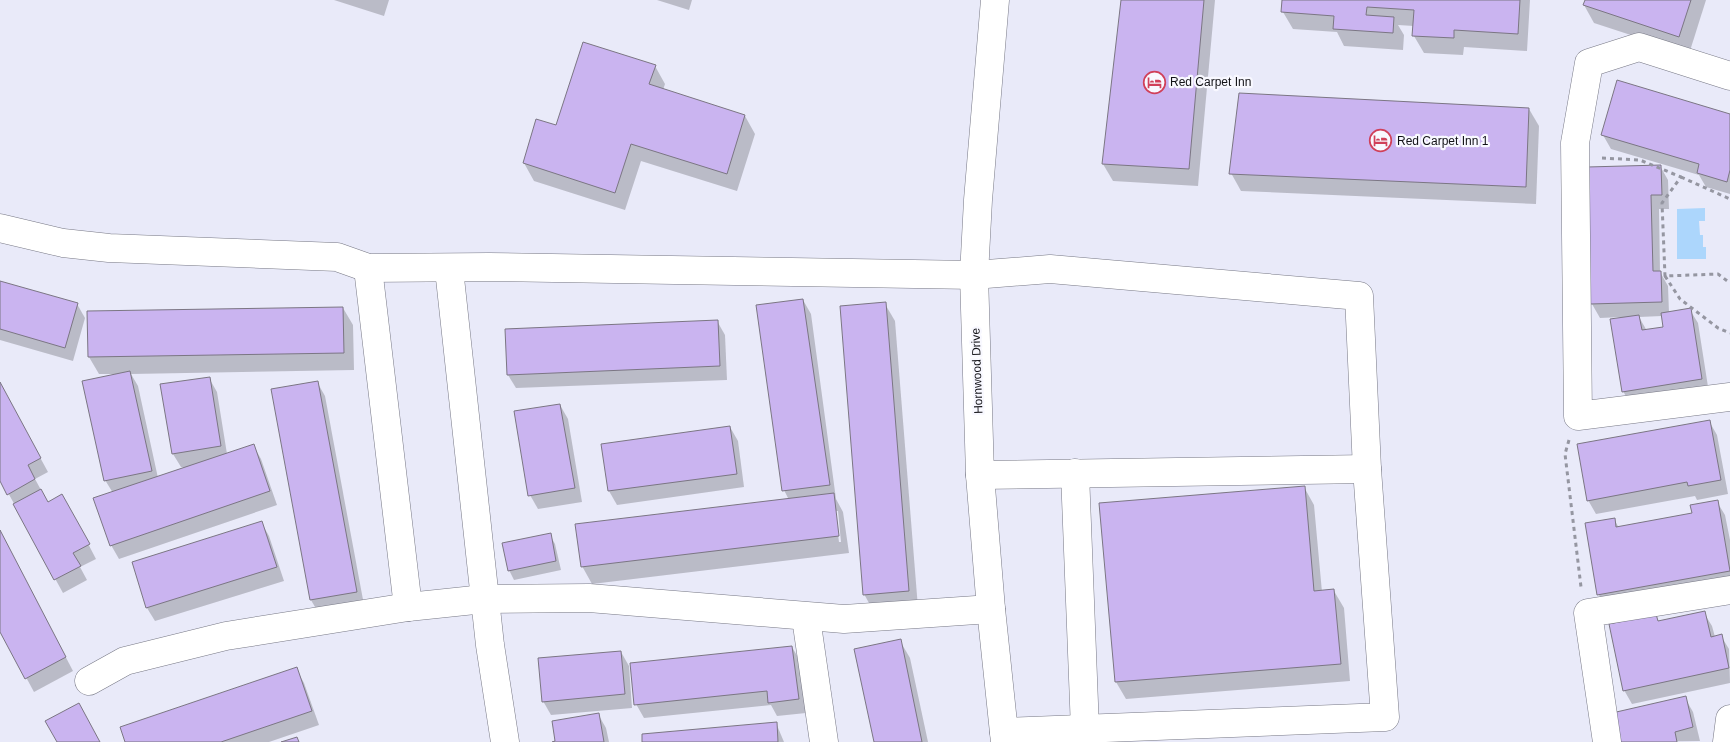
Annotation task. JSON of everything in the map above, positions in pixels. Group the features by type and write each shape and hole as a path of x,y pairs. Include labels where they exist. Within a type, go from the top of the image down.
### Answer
{"street":[{"name":"Hornwood Drive","path":"995,0 978,190 974,275 980,474 991,609 1005,737"},
{"path":"1730,76 1639,47 1589,63 1575,143 1578,416 1730,397"},
{"path":"0,228 63,243 109,248 337,257 368,268 488,267 974,275 1050,269 1359,296 1367,469 1385,717 1086,729 1005,737"},
{"path":"368,268 408,608"},
{"path":"449,268 484,599 505,742"},
{"path":"980,474 1367,469"},
{"path":"1075,473 1086,729"},
{"path":"1607,742 1588,613 1730,590"},
{"path":"89,681 125,661 226,636 408,608 484,599 589,598 806,618 844,619 991,609"},
{"path":"806,618 824,742"},
{"path":"1727,742 1730,718"}],"path":[{"path":"1576,156 1640,160 1730,199"},
{"path":"1680,177 1662,203 1665,276 1680,299 1718,328 1730,334"},
{"path":"1665,276 1718,274 1730,283"},
{"path":"1578,416 1565,454 1580,583 1588,613"}],"water":[{"path":"1705,208 1705,221 1699,221 1700,235 1703,235 1703,247 1706,247 1706,259 1677,259 1677,209"}],"building":[{"name":"Red Carpet Inn","path":"1121,0 1204,0 1189,169 1102,164"},
{"path":"1282,0 1520,0 1518,34 1454,30 1454,38 1412,36 1414,10 1367,7 1366,15 1394,17 1393,33 1333,29 1334,16 1281,12"},
{"path":"1585,0 1691,0 1679,37 1583,5"},
{"path":"583,42 656,65 649,84 745,115 727,174 631,144 615,193 523,163 536,119 556,125"},
{"path":"1617,80 1730,114 1730,170 1727,182 1697,173 1699,164 1601,135"},
{"name":"Red Carpet Inn 1","path":"1239,93 1529,108 1526,187 1229,174"},
{"path":"1661,165 1662,195 1651,195 1653,271 1661,271 1662,302 1590,304 1587,167"},
{"path":"0,281 78,303 65,348 0,329"},
{"path":"803,299 830,485 782,491 756,305"},
{"path":"886,302 909,591 863,595 840,306"},
{"path":"343,307 344,353 88,357 87,311"},
{"path":"1691,308 1702,379 1622,392 1610,319 1639,315 1642,330 1663,327 1661,313"},
{"path":"718,320 720,366 507,375 505,329"},
{"path":"130,371 152,471 104,481 82,381"},
{"path":"210,377 221,446 172,454 160,384"},
{"path":"318,381 357,592 310,600 271,389"},
{"path":"0,382 41,458 28,465 35,479 7,495 0,481"},
{"path":"560,404 575,488 528,496 514,411"},
{"path":"1710,420 1721,480 1688,486 1687,482 1587,501 1577,444"},
{"path":"730,426 737,474 608,491 601,444"},
{"path":"254,444 270,491 110,546 93,498"},
{"path":"1305,486 1314,591 1334,589 1341,664 1115,682 1099,503"},
{"path":"41,489 48,502 62,494 90,544 73,553 81,566 54,580 13,504"},
{"path":"834,493 839,536 581,567 575,524"},
{"path":"1718,500 1730,571 1597,595 1585,523 1615,518 1616,527 1692,513 1690,505"},
{"path":"262,521 277,567 146,608 132,562"},
{"path":"0,530 66,657 25,679 0,632"},
{"path":"551,533 556,561 508,571 502,543"},
{"path":"1705,611 1711,637 1722,634 1729,668 1623,691 1609,624 1656,614 1658,621"},
{"path":"901,639 922,742 874,742 854,649"},
{"path":"792,646 799,699 768,703 767,691 634,705 630,663"},
{"path":"621,651 625,694 542,702 538,658"},
{"path":"297,667 312,711 221,742 125,742 120,727"},
{"path":"1686,696 1693,727 1675,732 1677,742 1619,742 1612,713"},
{"path":"79,703 100,742 57,742 45,721"},
{"path":"599,713 604,742 552,742 555,741 552,721"},
{"path":"777,722 778,742 642,742 642,734"},
{"path":"297,737 299,742 281,742"}],"place":[{"name":"Red Carpet Inn","path":"1154,82"},
{"name":"Red Carpet Inn 1","path":"1381,141"}]}
